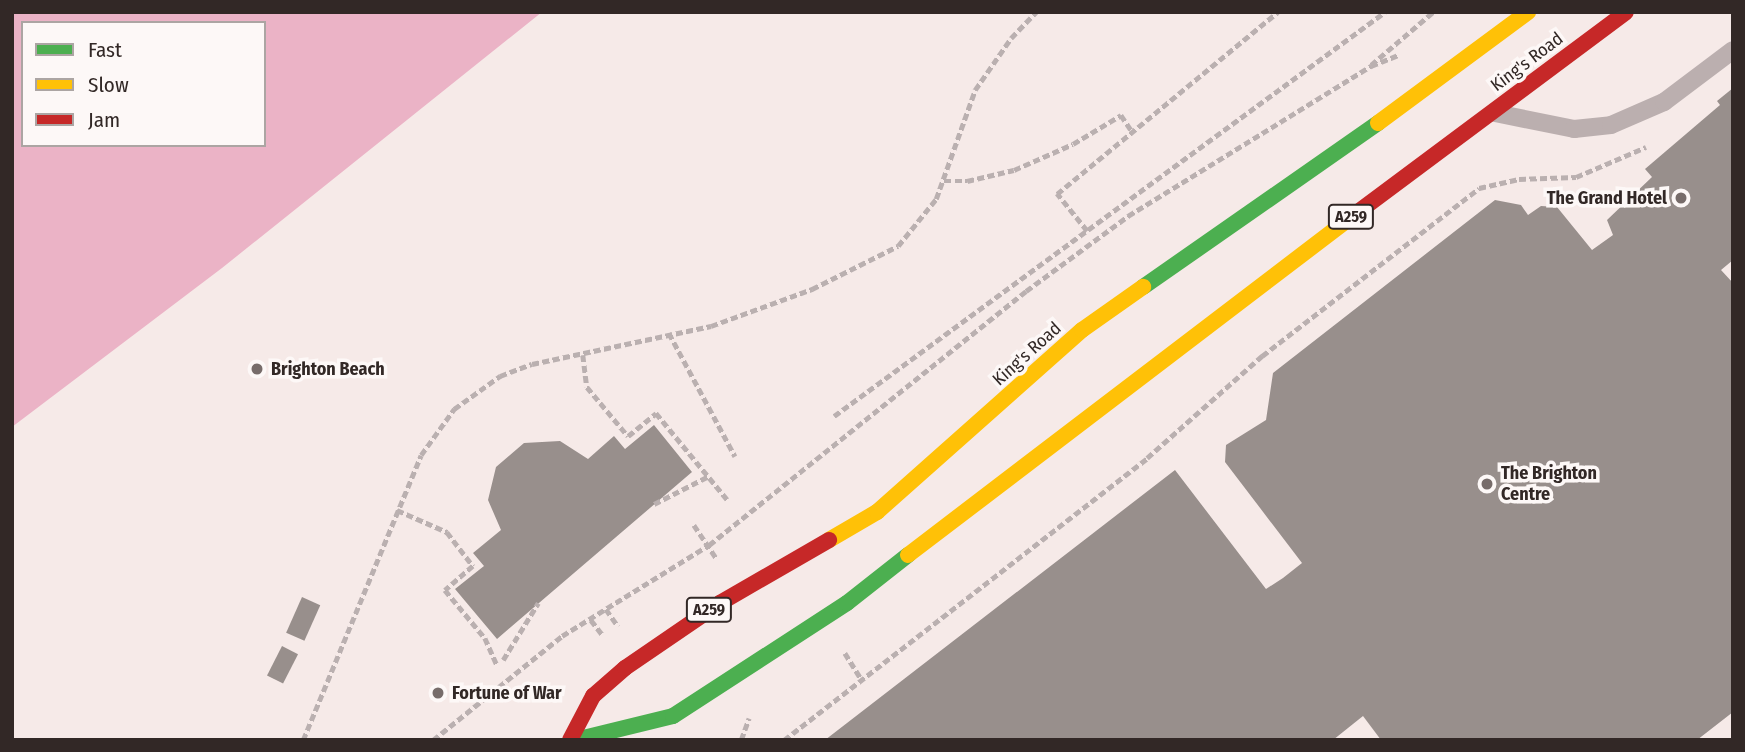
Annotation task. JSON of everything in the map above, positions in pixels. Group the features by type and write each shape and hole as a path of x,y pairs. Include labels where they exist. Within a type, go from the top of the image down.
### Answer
{"main road":[{"name":"King's Road","path":"577,739 593,696 619,672 720,603 877,512 1082,330 1411,100 1528,12"},
{"name":"King's Road","path":"577,739 673,716 847,603 1120,390 1626,12"},
{"path":"673,716 684,732"}],"lane":[{"path":"1492,113 1574,129 1611,125 1664,102 1733,50"}],"path":[{"path":"303,740 421,455 454,409 500,376 533,364 583,355 733,318 878,259 914,231 944,181 952,145 975,90 1011,38 1036,12"},
{"path":"1087,231 1057,194 1278,12"},
{"path":"834,416 1385,12"},
{"path":"433,740 536,654 709,545 1006,307 1128,216 1371,66 1433,12"},
{"path":"944,181 967,181 1014,170 1073,145 1121,115 1133,132"},
{"path":"785,740 1146,458 1262,356 1479,188 1519,179 1576,177 1653,144"},
{"path":"669,333 735,456"},
{"path":"583,355 587,387 628,436 656,413 727,499"},
{"path":"654,505 709,476"},
{"path":"397,510 447,532 473,566 446,590 485,638 497,665"},
{"path":"694,526 719,562"},
{"path":"503,660 538,603"},
{"path":"606,609 617,624"},
{"path":"591,620 601,633"},
{"path":"842,648 861,679"}],"shaded area":[{"path":"12,12 542,12 222,268 12,427"}],"building":[{"name":"The Brighton Centre","path":"1733,88 1733,260 1721,270 1733,283 1733,712 1697,740 1381,740 1363,716 1333,740 825,740 1175,470 1266,589 1283,578 1302,563 1225,462 1226,445 1266,420 1273,373 1495,200 1521,205 1528,215 1541,206 1557,207 1592,250 1613,235 1607,220 1652,177 1645,169 1720,105 1717,101"},
{"path":"654,425 692,472 497,639 455,589 484,566 473,553 501,530 488,500 496,467 524,443 560,441 588,459 614,436 625,449"},
{"path":"302,597 320,605 304,641 286,633"},
{"path":"282,646 298,654 283,684 267,675"}],"traffic: fast":[{"path":"1143,287 1378,123"},
{"path":"575,740 673,716 847,603 908,555"}],"traffic: slow":[{"path":"1378,123 1528,12"},
{"path":"908,555 1354,215"},
{"path":"829,540 877,512 1082,330 1143,287"}],"traffic: jam":[{"path":"1354,215 1626,12"},
{"path":"570,740 593,696 625,668 720,603 829,540"}],"place":[{"name":"The Grand Hotel","path":"1681,198"},
{"name":"Brighton Beach","path":"257,369"},
{"name":"The Brighton Centre","path":"1487,484"},
{"name":"Fortune of War","path":"438,693"}]}
